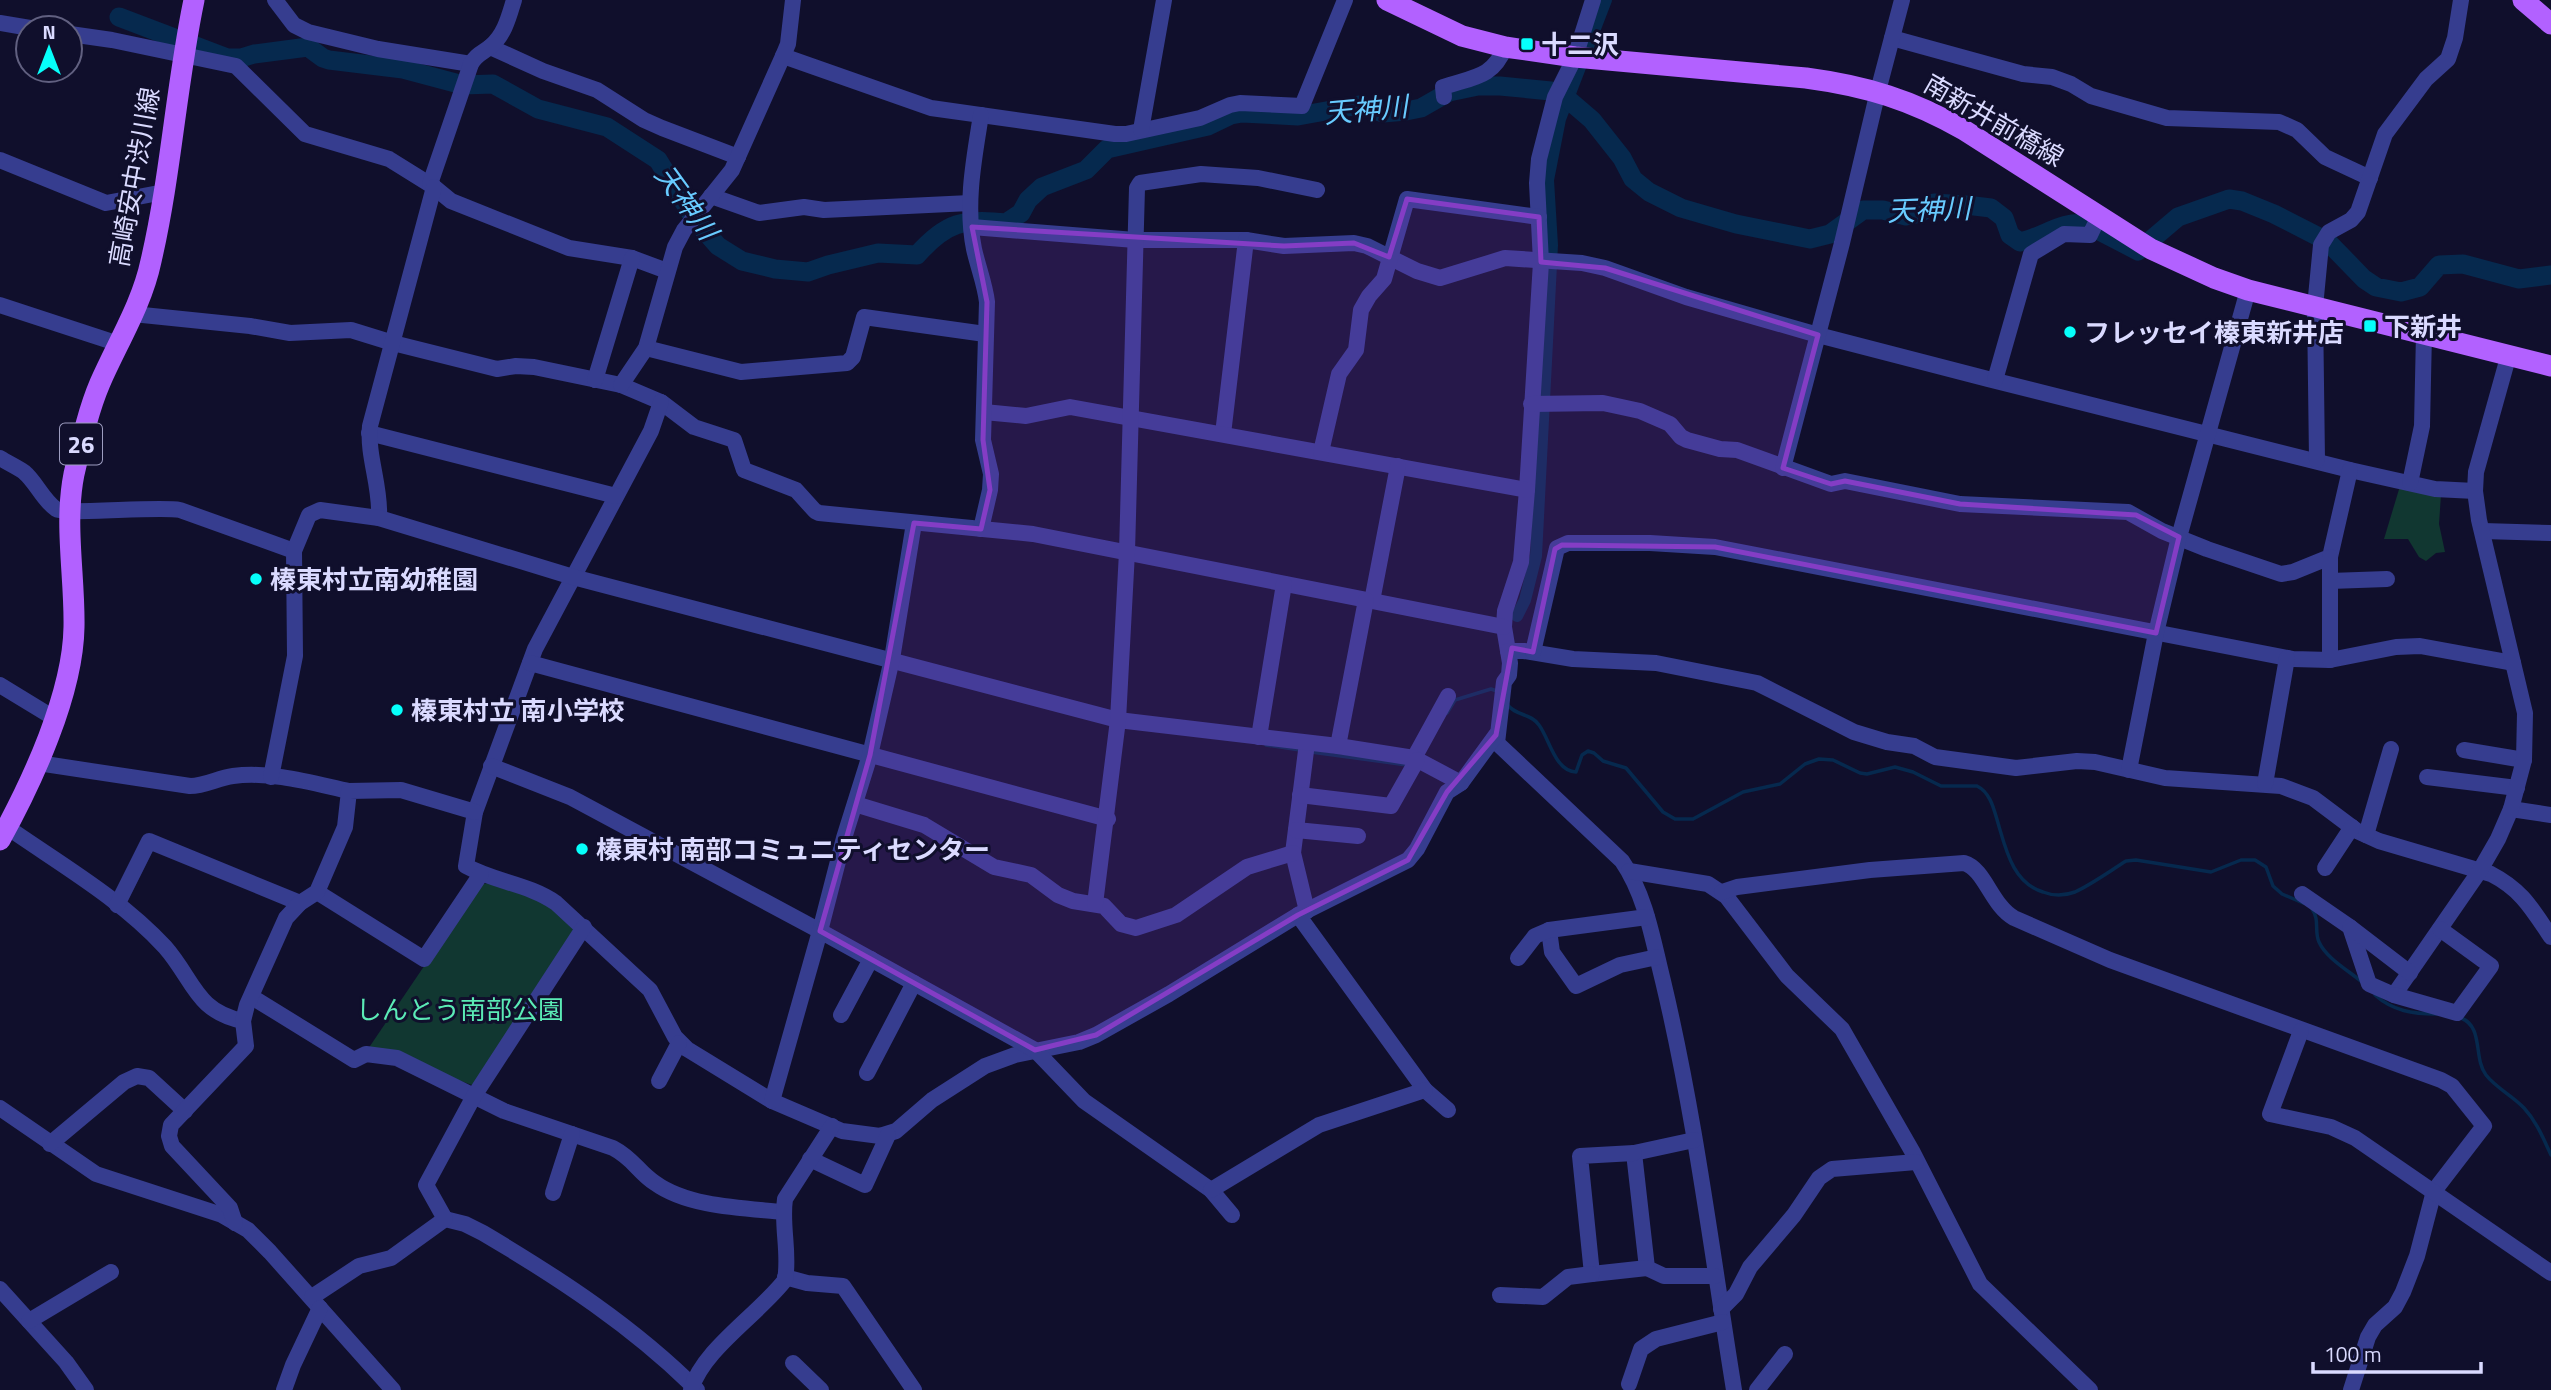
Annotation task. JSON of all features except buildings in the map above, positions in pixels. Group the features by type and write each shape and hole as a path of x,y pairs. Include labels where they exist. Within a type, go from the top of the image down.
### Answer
{"main road":[{"name":"高崎安中渋川線","path":"4,834 38,762 72,661 74,626 71,513 74,479 82,439 99,385 133,314 151,262 164,192 184,46 194,0"},
{"name":"南新井前橋線","path":"1387,0 1452,32 1505,47 1575,57 1806,78 1878,91 1918,105 1941,117 2169,258 2248,290 2551,366"},
{"path":"2523,0 2551,24"}],"street":[{"path":"275,0 293,25 308,32 378,50 471,64"},
{"path":"379,518 380,500 369,433 432,186 471,64 478,53 490,47 503,31 514,0"},
{"path":"621,385 646,348 675,247 684,230 727,178 738,157 788,44 793,0"},
{"path":"1141,130 1164,0"},
{"path":"783,56 931,108 1126,134 1209,116 1230,104 1302,106 1345,0"},
{"path":"1593,0 1575,57 1558,90 1539,159 1537,183 1541,262 1527,491 1521,562 1506,611 1504,627 1509,675 1503,682 1496,735 1497,743 1622,861 1629,871 1647,917 1682,1059 1734,1390"},
{"path":"1783,468 1902,0"},
{"path":"2317,460 2315,307 2321,246 2329,232 2351,220 2358,212 2385,134 2426,79 2448,59 2462,0"},
{"path":"84,35 184,46 236,66 304,134 388,159 461,206 569,248 632,258 667,271"},
{"path":"1892,38 2023,74 2052,77 2091,96 2167,118 2279,122 2297,130 2325,157 2370,178"},
{"path":"490,47 544,71 597,90 653,124 738,157"},
{"path":"1443,94 1443,87 1488,72 1499,61 1505,47"},
{"path":"981,115 970,185 974,248 985,287 983,440 991,474 981,529"},
{"path":"0,160 106,202 164,192"},
{"path":"1096,904 1118,720 1127,552 1137,188 1140,183 1201,174 1258,178 1317,190"},
{"path":"711,196 759,213 804,207 824,210 970,203"},
{"path":"1321,452 1339,374 1356,350 1361,310 1384,279 1408,199 1539,217"},
{"path":"1995,380 2031,254 2064,234 2090,235 2099,216"},
{"path":"972,227 1135,240 1246,240 1284,246 1354,243 1367,246 1440,278 1496,259 1582,263 1605,268 1686,297 1818,335 2350,470 2435,489 2475,491"},
{"path":"1223,434 1246,240"},
{"path":"595,380 632,258"},
{"path":"2129,770 2156,634 2179,537 2248,290"},
{"path":"0,305 119,344"},
{"path":"133,314 250,326 290,333 351,330 497,369 534,367 621,385 661,401 694,427 734,440 744,470 796,491 815,512 1033,534 1504,627"},
{"path":"646,348 741,372 851,361 863,317 985,334"},
{"path":"2410,483 2422,426 2424,333"},
{"path":"2394,995 2479,872 2511,809 2524,760 2525,713 2475,491 2476,472 2509,354"},
{"path":"661,401 651,431 530,663 475,812 466,866 481,874 538,891 556,903 650,990 679,1043 772,1101 842,1131 872,1136 888,1135"},
{"path":"1531,404 1602,403 1640,411 1670,424 1681,438 1720,449 1737,450 1831,484 1845,481 1960,504 2128,512 2162,531 2281,574 2330,557"},
{"path":"984,412 1026,416 1070,407 1527,491"},
{"path":"369,433 616,496"},
{"path":"0,458 25,472 57,510 71,513 84,510 165,507 294,551"},
{"path":"1338,746 1398,466"},
{"path":"2330,660 2330,557 2350,470"},
{"path":"271,777 295,656 294,551 309,515 320,510 379,518 573,577 1118,720 1338,746 1415,759 1461,783"},
{"path":"772,1101 844,838 870,755 892,659 914,523"},
{"path":"2483,531 2551,533"},
{"path":"1533,652 1557,548 1568,543 1650,543 1715,547 2287,658 2330,660 2396,647 2420,646 2513,663"},
{"path":"2330,581 2387,579"},
{"path":"1258,737 1284,584"},
{"path":"1508,651 1573,659 1656,663 1757,683 1854,732 1887,743 1914,746 1936,757 2016,768 2095,762 2165,778 2265,784 2300,791 2359,831 2506,882 2523,895 2551,937"},
{"path":"2265,784 2287,658"},
{"path":"530,663 1108,819"},
{"path":"0,685 54,718"},
{"path":"1300,795 1391,806 1448,696"},
{"path":"810,1159 865,1185 888,1135 964,1078 985,1066 1035,1050 1079,1042 1096,1035 1303,913 1408,860 1417,849 1447,793 1461,783 1496,735"},
{"path":"1307,743 1293,853 1303,913 1426,1090 1448,1110"},
{"path":"2325,868 2359,831 2391,749"},
{"path":"2464,750 2524,760"},
{"path":"38,762 190,786 202,786 234,776 298,780 349,791 401,790 475,812"},
{"path":"491,766 570,797 1035,1050 1084,1101 1211,1190 1232,1215"},
{"path":"2427,777 2517,788"},
{"path":"235,1223 230,1208 172,1146 169,1136 172,1125 246,1046 243,1021 247,1005 286,918 300,903 317,892 345,827 349,791"},
{"path":"855,804 924,825 994,867 1031,874 1058,895 1073,901 1104,906 1121,924 1136,928 1177,915 1247,867 1293,853"},
{"path":"2511,809 2551,815"},
{"path":"1296,830 1358,836"},
{"path":"4,834 117,905 164,947 211,1010 243,1021"},
{"path":"117,905 149,841 300,903"},
{"path":"1722,892 1737,887 1870,870 1965,863 1976,869 1996,903 2004,913 2014,918 2110,960 2452,1086 2484,1126 2434,1191 2417,1256 2403,1292 2395,1307 2375,1325 2368,1336 2351,1390"},
{"path":"1629,871 1708,884 1722,892 1787,976 1842,1029 1916,1161 1980,1284 2090,1390"},
{"path":"317,892 424,959 481,874"},
{"path":"2302,894 2410,972"},
{"path":"1518,958 1535,936 1549,930 1647,917"},
{"path":"584,927 474,1096 426,1185 445,1219 465,1224 483,1233 606,1312 640,1338 693,1388 712,1355 778,1290 786,1277 783,1212 788,1193 832,1126"},
{"path":"2350,927 2369,984 2394,995 2457,1013 2491,966 2440,929"},
{"path":"1549,930 1552,953 1576,986 1620,965 1657,957"},
{"path":"841,1016 871,959"},
{"path":"867,1073 914,983"},
{"path":"252,997 354,1060 366,1054 397,1058 504,1111 613,1148 630,1157 654,1183 670,1191 712,1205 783,1212"},
{"path":"2301,1031 2270,1114 2331,1127 2355,1138 2551,1273"},
{"path":"659,1081 679,1043"},
{"path":"50,1144 124,1082 137,1076 149,1078 185,1111"},
{"path":"1211,1190 1319,1125 1426,1090"},
{"path":"0,1108 96,1174 222,1215 248,1230 393,1390"},
{"path":"553,1193 572,1134"},
{"path":"1592,1274 1580,1156 1634,1153 1694,1140"},
{"path":"1634,1153 1647,1268"},
{"path":"1629,1384 1641,1349 1656,1339 1722,1315 1750,1267 1794,1215 1819,1178 1832,1169 1916,1161"},
{"path":"284,1390 316,1302 359,1266 391,1258 445,1219"},
{"path":"1500,1295 1543,1297 1568,1277 1647,1268 1664,1276 1715,1276"},
{"path":"29,1321 111,1272"},
{"path":"786,1277 807,1283 843,1286 914,1390"},
{"path":"0,1289 66,1362 86,1390"},
{"path":"1756,1390 1786,1354"},
{"path":"793,1363 821,1390"}],"highlighted area":[{"path":"1407,199 1539,217 1541,262 1605,268 1818,335 1783,468 1831,484 1845,481 1960,504 2136,515 2179,537 2156,633 1715,547 1562,545 1555,549 1533,652 1512,648 1496,735 1447,792 1408,860 1298,915 1096,1035 1035,1050 820,931 870,755 914,523 981,529 990,490 983,440 987,302 972,227 1284,246 1354,243 1389,257"}],"green space":[{"path":"2400,486 2441,495 2439,524 2445,552 2436,553 2426,561 2419,557 2408,539 2384,539"},
{"name":"しんとう南部公園","path":"492,882 545,899 577,929 475,1086 368,1049 479,885"}],"waterway":[{"path":"1517,616 1525,600 1536,556 1552,245 1548,180 1560,119 1606,0"},
{"name":"天神川","path":"119,17 227,58 308,47 329,60 403,69 463,85 493,84 538,109 607,127 658,160 695,220 718,246 742,261 775,269 808,272 878,253 917,255 937,235 957,225 978,221 1006,223 1021,213 1028,200 1042,187 1086,170 1107,149 1208,126 1231,115 1242,113 1298,116 1359,105 1383,113 1406,111 1421,108 1449,92 1478,86 1500,86 1551,91 1564,96 1592,120 1622,158 1633,179 1649,192 1681,208 1736,224 1810,239 1830,234 1863,210 1883,210 1906,216 1920,213 1934,203 1991,208 2004,218 2010,235 2020,242 2078,223 2086,224 2138,251 2178,217 2229,199 2242,201 2274,214 2317,236 2330,244 2364,279 2376,287 2401,292 2420,287 2439,265 2463,264 2519,279 2551,275"},
{"path":"1447,713 1455,700 1491,689 1497,691"},
{"path":"1507,704 1514,711 1536,721 1563,766 1576,772 1582,755 1588,751 1603,761 1626,768 1663,812 1675,819 1693,819 1743,792 1780,784 1805,764 1819,759 1833,760 1867,774 1895,767 1913,772 1941,786 1977,786 1982,789 1991,802 2012,864 2024,881 2047,893 2063,895 2075,892 2126,861 2136,860 2211,872 2241,860 2255,860 2266,867 2273,886 2282,894 2303,903"},
{"path":"1266,745 1300,750"},
{"path":"1311,752 1407,765"},
{"path":"2312,909 2322,948 2362,982"},
{"path":"2375,995 2389,1005 2404,1010 2436,1014"},
{"path":"2461,1018 2473,1028 2486,1075 2529,1113 2551,1155"}],"place":[{"name":"十二沢","path":"1527,44"},
{"name":"下新井","path":"2370,326"},
{"name":"フレッセイ榛東新井店","path":"2070,332"},
{"name":"榛東村立南幼稚園","path":"256,579"},
{"name":"榛東村立 南小学校","path":"397,710"},
{"name":"榛東村 南部コミュニティセンター","path":"582,849"}]}
